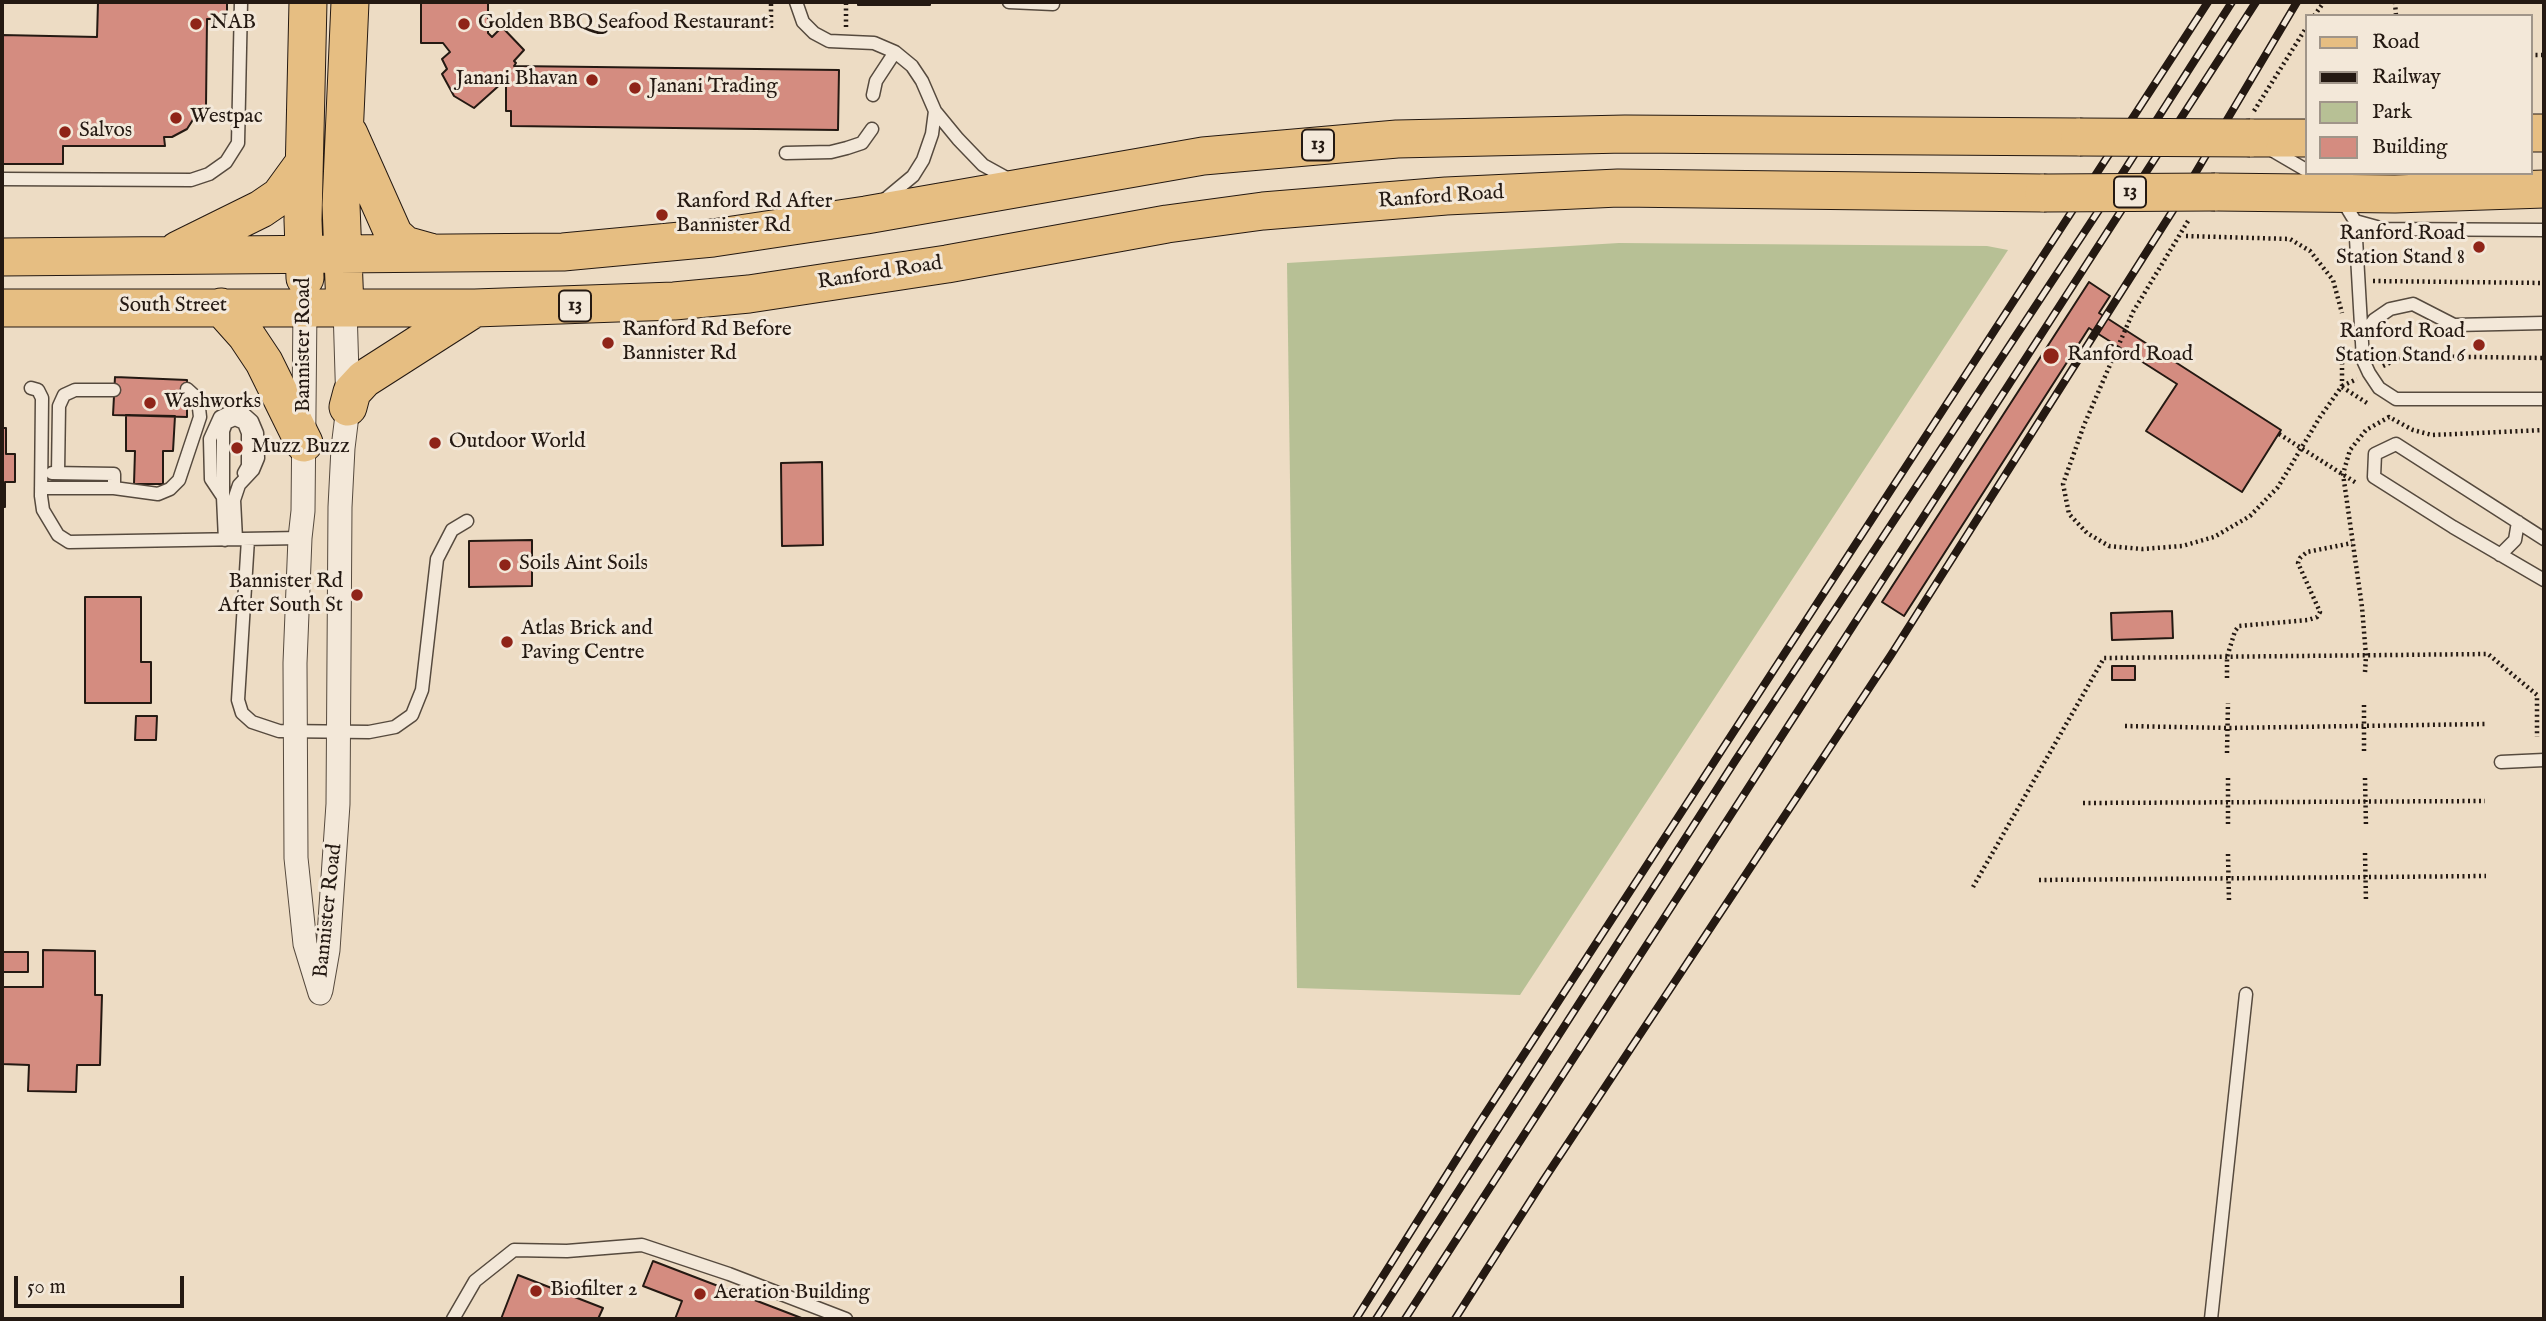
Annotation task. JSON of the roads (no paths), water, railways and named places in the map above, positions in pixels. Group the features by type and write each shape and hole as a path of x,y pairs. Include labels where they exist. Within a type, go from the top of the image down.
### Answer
{"main road":[{"name":"Bannister Road","path":"306,307 304,163 308,2"},
{"name":"Bannister Road","path":"345,308 341,205 350,2"},
{"path":"344,121 394,235 405,245 438,254"},
{"name":"13","path":"2,257 563,252 713,238 866,215 1203,156 1397,139 1625,134 2304,138"},
{"path":"171,254 261,209 280,196 304,163"},
{"name":"Ranford Road","path":"345,308 475,309 674,301 749,294 947,264 1167,224 1263,211 1446,196 1618,188 2044,193 2215,192 2325,186 2544,189"},
{"path":"221,307 247,335 264,362 304,443"},
{"name":"South Street","path":"2,308 345,308"},
{"path":"348,407 352,392 364,379 475,309"}],"street":[{"name":"Bannister Road","path":"306,307 303,512 295,663 296,858 305,944 320,993 328,950 338,804 340,506 348,407 345,308"}],"lane":[{"path":"2,179 191,180 209,174 226,162 237,143 241,2"},
{"path":"796,2 803,22 814,33 829,41 874,43 895,52 912,65 935,111 958,139 983,165 1021,187"},
{"path":"1009,2 1053,4"},
{"path":"873,95 876,81 895,52"},
{"path":"866,215 913,176 923,160 932,134 935,111"},
{"path":"786,153 831,152 847,148 862,143 873,130"},
{"path":"2250,138 2304,173"},
{"path":"2308,175 2384,229 2544,230"},
{"path":"2325,186 2360,270 2363,360 2379,388 2396,399 2544,399"},
{"path":"2361,338 2374,320 2389,309 2413,304 2455,325 2544,323"},
{"path":"31,388 38,390 42,398 43,510 58,536 69,542 300,538"},
{"path":"41,488 114,488 158,494 170,489 179,480 200,417 198,398 187,389"},
{"path":"58,473 59,406 64,395 75,390 114,390"},
{"path":"236,539 223,497 211,480 210,439 220,417 232,411 243,414 252,421 257,433 258,458 253,470 239,485 234,500 236,539 239,700 242,713 251,722 279,731 369,732 395,727 412,715 422,690 437,559 452,530 467,521"},
{"path":"2544,539 2396,444 2375,454 2374,477 2544,580"},
{"path":"41,473 114,474 114,488"},
{"path":"2500,555 2515,540 2518,522"},
{"path":"2501,762 2544,760"},
{"path":"2211,1319 2246,994"},
{"path":"453,1319 475,1281 514,1250 567,1251 642,1245 729,1274 846,1319"}],"railway":[{"path":"1356,1319 1478,1125 2208,2"},
{"path":"1376,1319 1735,761 2101,207 2232,2"},
{"path":"1405,1319 2256,2"},
{"path":"1455,1319 1543,1181 1891,655 2177,204 2297,2"}],"place":[{"name":"NAB","path":"196,24"},
{"name":"Golden BBQ Seafood Restaurant","path":"464,24"},
{"name":"Janani Bhavan","path":"592,80"},
{"name":"Janani Trading","path":"635,88"},
{"name":"Westpac","path":"176,118"},
{"name":"Salvos","path":"65,132"},
{"name":"Ranford Rd After Bannister Rd","path":"662,215"},
{"name":"Ranford Road Station Stand 8","path":"2479,247"},
{"name":"Ranford Rd Before Bannister Rd","path":"608,343"},
{"name":"Ranford Road Station Stand 6","path":"2479,345"},
{"name":"Ranford Road","path":"2051,356"},
{"name":"Washworks","path":"150,403"},
{"name":"Outdoor World","path":"435,443"},
{"name":"Muzz Buzz","path":"237,448"},
{"name":"Soils Aint Soils","path":"505,565"},
{"name":"Bannister Rd After South St","path":"357,595"},
{"name":"Atlas Brick and Paving Centre","path":"507,642"},
{"name":"Biofilter 2","path":"536,1291"},
{"name":"Aeration Building","path":"700,1294"}]}
